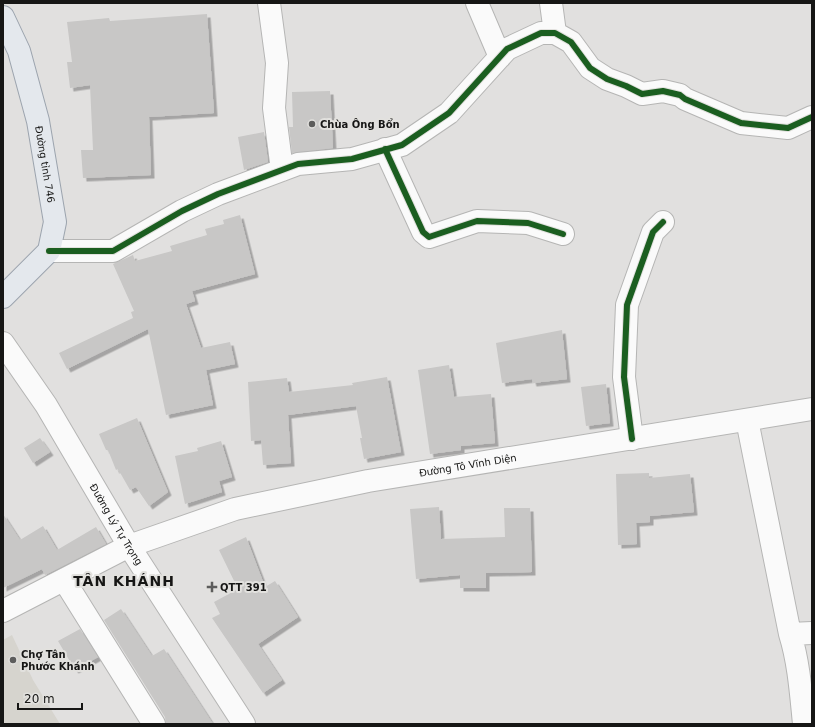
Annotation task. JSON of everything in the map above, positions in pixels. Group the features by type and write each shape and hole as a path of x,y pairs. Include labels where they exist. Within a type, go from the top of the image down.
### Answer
{"main road":[{"name":"Đường tỉnh 746","path":"3,17 19,51 38,121 55,222 49,251"},
{"path":"3,297 49,251"}],"street":[{"path":"269,3 277,63 274,108 282,170"},
{"path":"477,3 500,57"},
{"path":"551,3 555,33"},
{"path":"49,251 113,251 182,211 218,194 298,164 352,159 402,145 449,113 507,49 541,33 555,33 571,42 590,68 607,79 642,94 663,91 680,95 685,100 741,123 788,128 812,117"},
{"path":"385,149 423,232 429,238 477,221 528,223 562,234"},
{"path":"632,439 624,377 627,305 653,232 663,222"},
{"name":"Đường Lý Tự Trọng","path":"3,343 46,405 129,546 244,724"},
{"name":"Đường Tô Vĩnh Diện","path":"129,546 243,508 368,481 812,409"},
{"path":"747,420 794,648 804,724"},
{"path":"3,611 129,546"},
{"path":"64,580 154,724"},
{"path":"790,634 812,632"}],"shaded area":[{"name":"Chợ Tân Phước Khánh","path":"12,635 33,680 60,724 3,724 3,640"}],"building":[{"path":"207,14 214,113 149,117 151,175 83,178 81,150 93,150 90,85 70,88 67,62 72,62 67,22 109,18 110,21"},
{"name":"Chùa Ông Bổn","path":"330,91 333,148 292,153 289,127 293,127 292,92"},
{"path":"264,132 268,162 244,170 238,137"},
{"path":"240,215 255,274 192,291 195,301 186,304 201,348 230,342 235,364 206,370 213,405 166,415 148,329 67,369 59,353 133,318 131,312 134,311 113,264 133,255 135,261 172,251 170,246 207,235 205,229 224,224 223,220"},
{"path":"562,330 567,379 533,383 532,379 502,383 496,343"},
{"path":"449,365 454,397 491,394 495,443 461,446 461,450 430,454 418,370"},
{"path":"387,377 401,452 364,459 356,406 288,415 291,463 263,465 261,440 251,441 248,382 287,378 289,392 353,385 352,383"},
{"path":"606,384 610,423 586,426 581,387"},
{"path":"137,418 168,492 149,506 136,487 130,490 118,469 116,470 108,450 106,450 99,434"},
{"path":"40,438 50,452 33,463 24,448"},
{"path":"221,441 232,477 219,481 222,492 185,504 175,456 198,451 197,448"},
{"path":"649,473 649,478 690,474 694,512 650,516 650,522 636,523 637,544 618,545 616,474"},
{"path":"439,507 441,539 505,537 504,508 530,508 532,572 486,573 486,588 460,588 460,575 416,579 410,509"},
{"path":"3,514 20,540 43,526 57,550 96,527 106,544 45,575 42,569 3,588"},
{"path":"246,537 265,587 275,581 298,617 258,644 282,680 263,693 212,618 220,614 214,602 238,589 219,550"},
{"path":"121,609 152,656 164,649 213,724 166,724 165,717 104,620"},
{"path":"80,629 98,657 75,670 58,641"}],"cycle path":[{"path":"49,251 113,251 182,211 218,194 298,164 352,159 402,145 449,113 507,49 541,33 555,33 571,42 590,68 607,79 642,94 663,91 680,95 685,99 741,123 788,128 812,117"},
{"path":"385,149 423,232 429,237 477,221 528,223 563,234"},
{"path":"632,439 624,377 627,305 653,232 663,222"}],"place":[{"name":"Chùa Ông Bổn","path":"312,124"},
{"name":"QTT 391","path":"212,587"},
{"name":"Chợ Tân Phước Khánh","path":"13,660"}],"district":[{"name":"TÂN KHÁNH","path":"124,581"}]}
